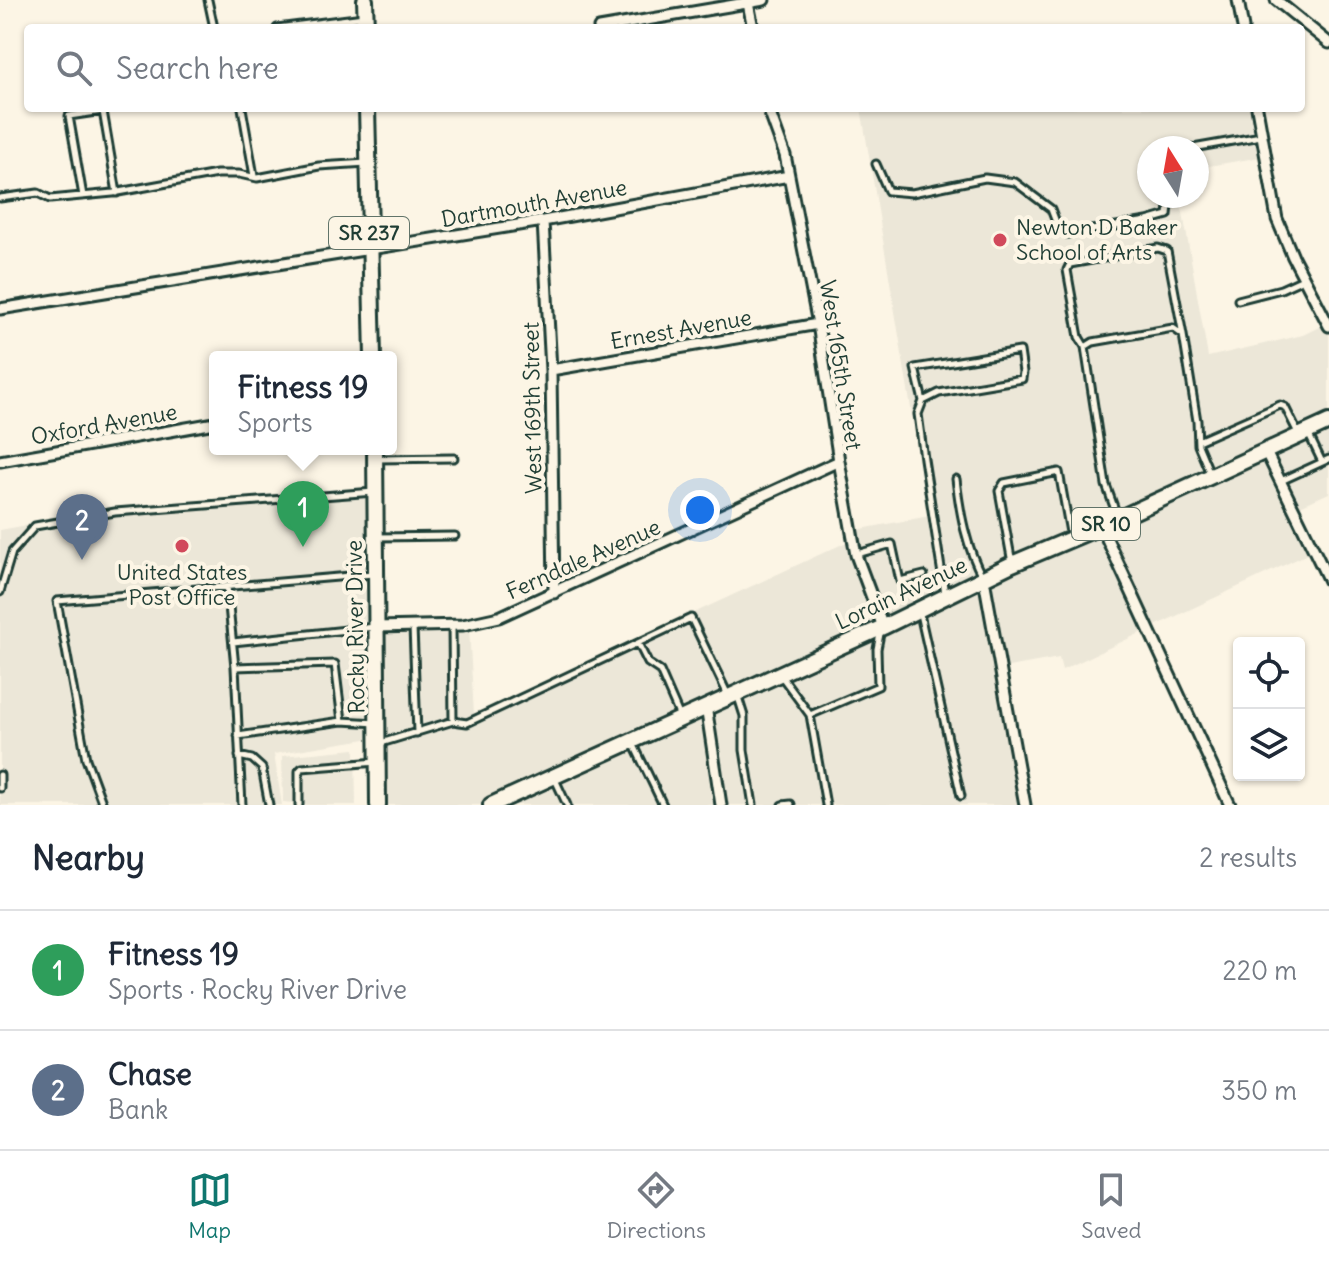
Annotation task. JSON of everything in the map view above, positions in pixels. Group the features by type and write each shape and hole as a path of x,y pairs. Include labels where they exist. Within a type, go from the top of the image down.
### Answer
{"main road":[{"path":"365,0 366,22"},
{"name":"SR 237","path":"367,112 373,351"},
{"name":"Lorain Avenue","path":"491,805 883,627 1012,564 1329,422"},
{"name":"Rocky River Drive","path":"375,455 378,805"}],"street":[{"path":"623,24 764,0"},
{"path":"1238,0 1242,24"},
{"path":"1276,0 1329,43"},
{"path":"748,3 752,24"},
{"name":"West 165th Street","path":"769,112 785,155 818,324 856,555 883,627"},
{"path":"1258,112 1277,219 1303,279 1329,326"},
{"name":"Dartmouth Avenue","path":"0,309 543,221 789,176"},
{"name":"West 169th Street","path":"543,221 551,370 554,593"},
{"name":"Ernest Avenue","path":"551,370 818,324"},
{"name":"Oxford Avenue","path":"0,461 209,424"},
{"path":"1266,452 1329,581"},
{"name":"Ferndale Avenue","path":"376,627 452,625 499,617 839,461"},
{"path":"1101,526 1230,805"},
{"path":"984,579 1025,805"},
{"path":"706,706 721,805"}],"lane":[{"path":"208,0 213,24"},
{"path":"336,24 366,22"},
{"path":"83,196 69,116 96,112"},
{"path":"103,112 117,193"},
{"path":"243,112 254,176"},
{"path":"1209,145 1262,136"},
{"path":"0,198 38,193 50,199 117,193 217,174 257,178 319,166 368,163"},
{"path":"876,164 888,191 912,193 985,178 1015,182 1051,209 1059,230 1067,234 1147,221 1168,215 1169,208"},
{"path":"1118,519 1106,485 1085,347 1079,337 1067,270 1070,264 1158,248 1167,251 1198,441 1212,477"},
{"path":"1238,300 1281,289 1303,279"},
{"path":"1085,347 1093,342 1173,328 1183,335"},
{"path":"923,401 939,393 1022,379 1020,351 915,368 923,401 918,414 946,595"},
{"path":"1198,441 1280,405 1285,407 1322,462"},
{"path":"395,455 454,458"},
{"path":"1280,482 1329,459"},
{"path":"1012,564 999,491 1004,483 1059,472 1071,539"},
{"path":"956,479 960,510 973,559 984,579"},
{"path":"0,592 12,552 35,526 115,512 375,492"},
{"path":"376,537 455,536"},
{"path":"856,555 892,544 900,581 924,575"},
{"path":"103,805 86,759 57,601 376,573"},
{"path":"227,586 235,667 242,805"},
{"path":"918,609 961,796"},
{"path":"378,744 453,721 467,723 691,618 744,716 744,750 753,805"},
{"path":"452,625 453,721"},
{"path":"413,626 417,733"},
{"path":"233,642 376,627"},
{"path":"810,715 878,686 877,649 883,627"},
{"path":"638,643 648,663 660,671 681,718"},
{"path":"235,667 335,664 342,721"},
{"path":"779,673 810,715 826,805"},
{"path":"238,736 342,721 378,724"},
{"path":"632,740 663,805"},
{"path":"239,756 252,759 262,768 269,805"},
{"path":"299,805 299,771 302,768 378,762"},
{"path":"0,775 0,788"},
{"path":"554,776 567,805"},
{"path":"782,805 791,804"}],"shaded area":[{"path":"862,112 1254,112 1261,157 1209,166 1209,136 1137,136 1137,208 1182,208 1208,357 1303,335 1329,322 1329,493 1298,507 1318,549 1062,670 1059,658 997,669 1021,805 382,805 380,631 469,628 474,715 851,540 878,625 887,621 863,561 856,530 929,516"},
{"path":"375,486 378,737 274,754 282,805 0,805 0,530 109,510"},
{"path":"355,749 356,805 294,805 283,802 282,756"}],"place":[{"name":"Newton D Baker School of Arts","path":"1000,240"},
{"name":"United States Post Office","path":"182,546"},
{"name":"Fitness 19","path":"303,547"},
{"name":"Chase","path":"82,560"}]}
